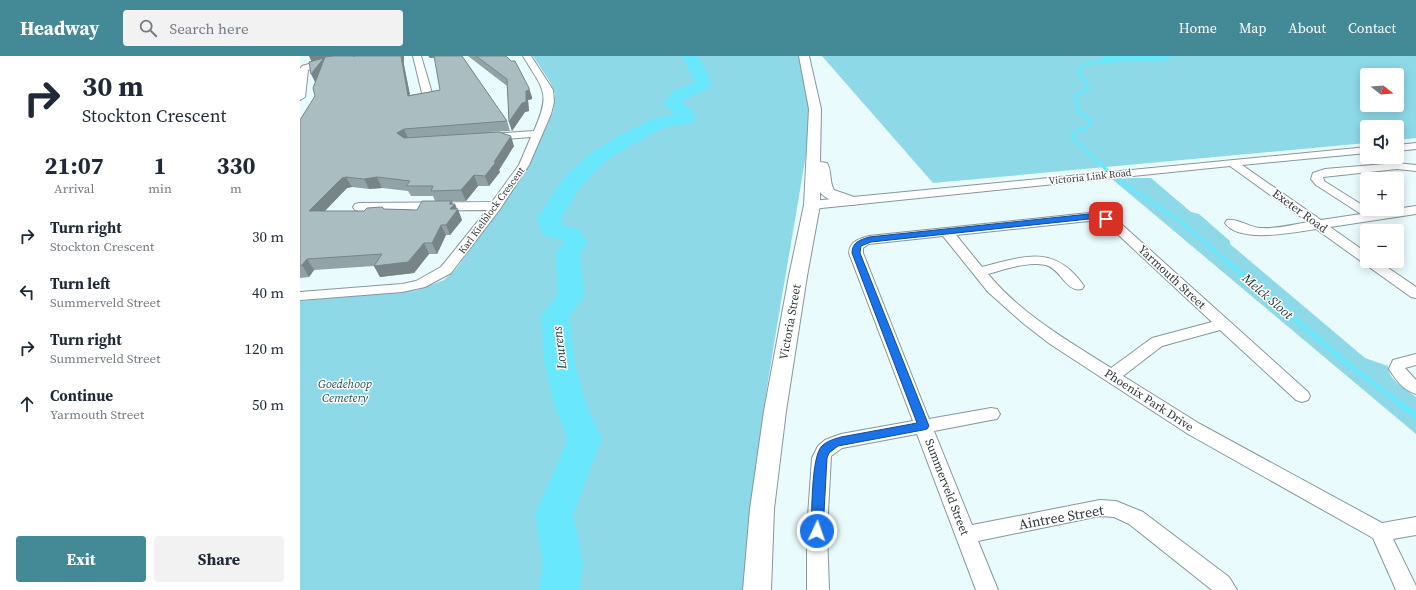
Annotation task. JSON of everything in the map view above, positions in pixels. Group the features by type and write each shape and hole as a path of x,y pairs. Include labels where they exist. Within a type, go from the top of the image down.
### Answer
{"main road":[{"name":"Victoria Street","path":"757,590 762,510 775,412 798,276 812,205 816,109 804,56"},
{"path":"815,153 821,161 825,189 828,193 852,201"}],"street":[{"path":"300,97 303,71 305,68 323,63 366,56"},
{"path":"417,56 427,93"},
{"name":"Karl Kielblock Crescent","path":"300,296 402,288 420,284 446,270 496,206 524,166 546,114 549,102 548,90 527,56"},
{"path":"483,138 537,134"},
{"path":"1404,147 1416,146"},
{"name":"Victoria Link Road","path":"812,205 1360,151"},
{"name":"Exeter Road","path":"1232,163 1360,254"},
{"path":"1360,208 1320,183 1317,175 1325,172 1397,166 1416,168"},
{"path":"359,207 496,206"},
{"path":"1404,212 1416,210"},
{"path":"1404,213 1416,220"},
{"name":"Yarmouth Street","path":"946,232 1089,216 1106,219 1115,225 1302,396"},
{"path":"1231,223 1256,232 1269,232 1372,216"},
{"name":"Phoenix Park Drive","path":"946,232 993,289 1029,321 1055,340 1194,429 1380,532"},
{"name":"Summerveld Street","path":"946,232 869,240 861,242 855,250 987,590"},
{"path":"980,272 1040,260 1052,262 1059,266 1077,286"},
{"path":"1381,268 1413,289"},
{"path":"1112,376 1157,342 1224,324"},
{"path":"1416,359 1402,362 1399,364 1397,370 1405,380 1416,388"},
{"path":"818,590 817,531 822,454 828,446 834,443 991,414"},
{"name":"Aintree Street","path":"966,534 1100,508 1116,510 1136,518 1221,584 1226,590"},
{"path":"1407,590 1380,532 1416,526"}],"green space":[{"name":"Goedehoop Cemetery","path":"533,56 799,56 808,95 810,129 763,416 748,532 743,590 300,590 300,301 418,290 444,280 456,269 524,175 553,112 555,94 550,82"},
{"path":"822,56 1416,56 1416,138 1404,139 1404,120 1360,120 1360,144 933,183"},
{"path":"1151,178 1191,212 1199,214 1230,241 1230,244 1365,358 1388,366 1394,380 1416,397 1416,434 1112,179"}],"shaded area":[{"path":"1102,56 1172,56 1170,59 1164,60 1104,63 1102,62"}],"building":[{"path":"401,56 408,96 440,90 434,56 462,56 507,121 404,129 397,133 404,138 499,132 511,136 494,162 496,162 485,176 474,175 461,190 431,191 433,186 406,186 410,181 377,177 364,179 346,177 342,178 309,211 364,211 367,208 382,207 384,209 417,210 422,201 452,201 449,204 455,204 450,209 458,209 446,225 441,225 432,243 424,243 408,262 374,266 382,254 307,259 300,266 300,120 315,96 313,88 325,57"},
{"path":"476,56 506,56 511,61 515,61 529,88 529,90 526,91 526,102 522,103 509,122 507,79"},
{"path":"324,58 311,74 309,62"}],"waterway":[{"name":"Lourens","path":"559,590 563,564 554,514 585,439 570,405 559,360 555,316 571,296 568,252 576,243 572,235 553,231 549,218 573,182 597,158 624,141 661,122 686,119 686,114 672,103 679,95 704,84 690,56"},
{"name":"Melck Sloot","path":"1080,145 1072,137 1076,132 1089,127 1091,120 1078,111 1075,96 1088,89 1087,84 1078,73 1084,64 1102,62"},
{"name":"Melck Sloot","path":"1080,145 1108,171"},
{"name":"Melck Sloot","path":"1118,180 1180,221 1225,260"},
{"name":"Melck Sloot","path":"1224,259 1348,364 1402,405"},
{"name":"Melck Sloot","path":"1400,404 1416,416"}],"route":[{"path":"817,531 821,458 828,446 841,441 923,426 856,253 855,250 858,244 869,240 1089,216 1106,219"}]}
